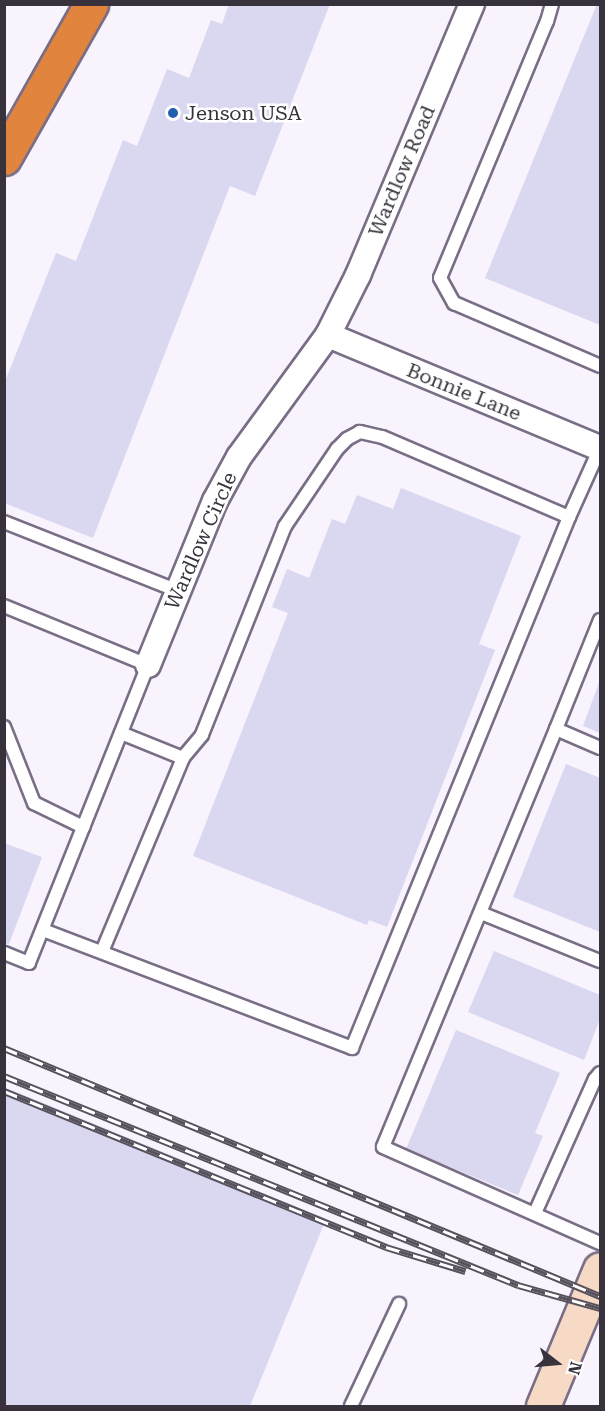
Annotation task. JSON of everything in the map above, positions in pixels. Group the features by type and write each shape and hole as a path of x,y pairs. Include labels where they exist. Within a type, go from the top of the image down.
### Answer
{"highway":[{"path":"4,158 91,4"}],"main road":[{"path":"543,1407 600,1269"}],"street":[{"name":"Wardlow Road","path":"328,335 358,275 469,6"},
{"name":"Bonnie Lane","path":"328,335 600,448"},
{"name":"Wardlow Circle","path":"148,665 215,501 239,457 328,335"}],"lane":[{"path":"552,4 548,21 440,278 454,303 600,366"},
{"path":"102,952 183,758 202,735 285,525 346,439 360,432 382,437 570,517"},
{"path":"43,930 352,1048 600,448"},
{"path":"4,522 178,591"},
{"path":"4,606 148,665 29,963 4,953"},
{"path":"600,620 383,1147 600,1243"},
{"path":"4,728 34,803 83,827"},
{"path":"556,729 600,748"},
{"path":"121,733 183,758"},
{"path":"481,913 600,961"},
{"path":"535,1213 600,1072"},
{"path":"351,1407 399,1304"}],"building":[{"path":"229,4 330,4 255,196 230,186 93,538 4,503 4,384 56,253 76,261 123,140 137,146 167,69 189,78 211,20 222,24"},
{"path":"597,4 600,4 600,325 485,278"},
{"path":"401,488 521,536 479,644 495,650 387,927 369,920 367,925 193,856 288,613 272,607 287,569 309,578 332,519 345,524 357,495 393,509"},
{"path":"600,680 600,733 583,726"},
{"path":"566,764 600,778 600,932 513,897"},
{"path":"4,843 42,857 9,944 4,943"},
{"path":"494,951 600,995 600,1019 584,1060 468,1012"},
{"path":"456,1030 560,1073 535,1133 543,1136 518,1195 406,1149"},
{"path":"4,1087 326,1219 250,1406 4,1406"}],"railway":[{"path":"4,1048 600,1296"},
{"path":"4,1076 518,1285 600,1308"},
{"path":"4,1091 386,1247 465,1271"}],"place":[{"name":"Jenson USA","path":"173,113"}]}
